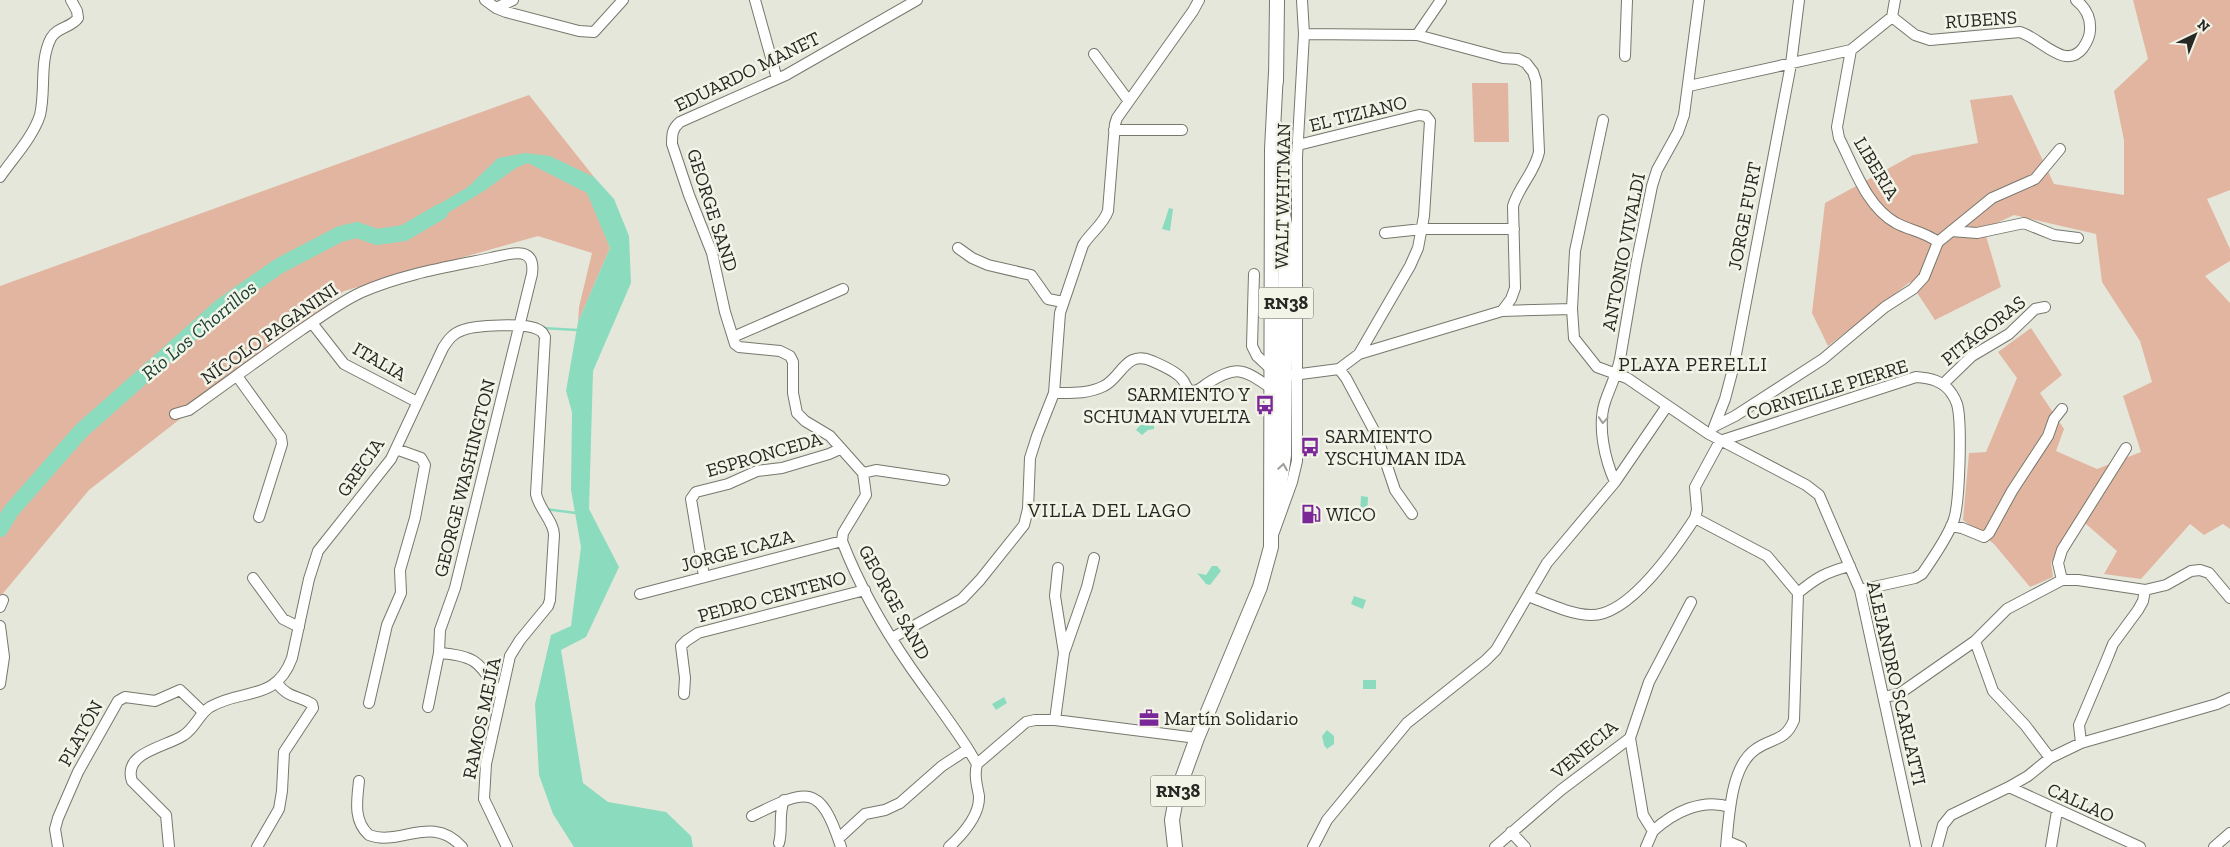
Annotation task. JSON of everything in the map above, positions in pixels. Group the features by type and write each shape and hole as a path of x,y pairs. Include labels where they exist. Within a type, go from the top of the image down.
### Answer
{"main road":[{"name":"RN38","path":"1174,847 1172,832 1174,806 1197,738 1260,587 1270,557 1284,463 1291,375 1286,230 1277,181 1276,0"},
{"name":"RN38","path":"1272,535 1272,131 1276,72"},
{"path":"1271,259 1276,280 1275,363 1278,370 1291,375"},
{"path":"1271,388 1274,380 1291,375"}],"street":[{"path":"0,177 36,126 41,106 46,49 52,36 57,31 73,24 78,18 77,11 71,0"},
{"path":"484,0 496,8 579,31 594,32 623,0"},
{"path":"496,8 513,0"},
{"path":"755,0 777,79"},
{"name":"EDUARDO MANET","path":"672,130 680,122 777,79 917,0"},
{"path":"892,638 962,599 1020,531 1028,514 1030,458 1054,393 1060,312 1083,245 1103,222 1108,211 1114,130 1117,118 1199,0"},
{"name":"WALT WHITMAN","path":"1291,375 1297,157 1304,34 1302,0"},
{"path":"1417,35 1441,0"},
{"path":"1625,56 1627,0"},
{"name":"ANTONIO VIVALDI","path":"1615,482 1608,467 1602,431 1604,404 1617,374 1652,186 1657,170 1680,125 1689,86 1699,0"},
{"name":"JORGE FURT","path":"1712,430 1734,366 1791,64 1799,0"},
{"path":"1689,86 1851,50 1892,17 1894,0"},
{"name":"RUBENS","path":"1892,17 1915,35 1930,40 2020,32 2028,34 2068,58 2079,53 2087,42 2090,32 2090,19 2086,11 2076,0"},
{"path":"1304,34 1417,35 1503,58 1518,59 1526,63 1533,72 1536,80 1539,152 1537,161 1517,194 1513,206 1515,288 1511,299 1502,311"},
{"name":"LIBERIA","path":"1851,50 1838,127 1839,138 1876,208 1898,224 1925,233 1938,242"},
{"path":"1094,54 1128,100"},
{"name":"EL TIZIANO","path":"1298,145 1419,115 1426,116 1430,122 1430,129 1422,229"},
{"name":"ALEJANDRO SCARLATTI","path":"1603,120 1575,251 1572,309 1574,338 1597,367 1627,378 1667,406 1712,430 1720,441 1813,489 1819,495 1860,590 1884,697 1913,846"},
{"name":"GEORGE SAND","path":"672,130 672,144 712,253 725,312 733,338"},
{"path":"1114,130 1182,130"},
{"path":"1712,430 1822,359 1885,307 1913,289 1924,277 1938,242 1992,198 2035,179 2060,149"},
{"name":"EL TIZIANO","path":"1277,157 1297,157"},
{"path":"1951,231 1978,233 2024,223 2054,235 2078,238"},
{"path":"1385,233 1422,229 1514,229"},
{"path":"1359,354 1410,266 1418,248 1422,229"},
{"path":"958,248 972,258 988,265 1026,272 1035,278 1048,298 1063,302"},
{"name":"NÍCOLO PAGANINI","path":"175,414 189,410 330,309 361,293 423,272 516,252 525,254 529,258"},
{"name":"GEORGE WASHINGTON","path":"428,707 439,653 440,630 454,588 532,274 533,266 529,258"},
{"path":"1254,274 1252,346 1257,356 1271,369"},
{"path":"843,289 733,338 735,344 739,347 780,351 790,356 793,362 793,393 797,413 805,421 830,436 863,473 876,470 944,480"},
{"name":"PITÁGORAS","path":"1860,590 1915,578 1922,574 1951,526 1958,501 1960,466 1958,405 1952,393 1943,384 1972,356 2008,334 2035,309 2044,307"},
{"path":"1291,375 1339,369 1359,354 1502,311 1572,309"},
{"name":"ITALIA","path":"312,323 344,364 417,402"},
{"name":"GRECIA","path":"277,683 289,667 309,578 318,551 385,468 396,450 443,348 455,333 469,328 520,326"},
{"name":"RAMOS MEJÍA","path":"507,847 492,820 484,799 486,764 510,656 548,606 554,534 554,530 541,509 536,494 544,337 543,333 536,328 520,326"},
{"path":"1054,393 1080,394 1104,386 1126,364 1139,359 1149,360 1177,374 1182,378 1190,392 1239,370 1271,388"},
{"path":"1339,369 1346,378 1377,436 1395,490 1412,514"},
{"path":"237,376 281,437 282,444 259,516"},
{"name":"CORNEILLE PIERRE","path":"1720,441 1916,377 1930,378 1943,384"},
{"path":"1313,847 1327,820 1407,723 1491,656 1547,564 1615,482 1667,406"},
{"path":"1951,526 1962,528 1984,537 1989,533 2012,491 2048,436 2054,418 2062,409"},
{"path":"1528,596 1580,614 1592,615 1604,613 1616,607 1640,588 1661,567 1695,518 1695,487 1720,441"},
{"path":"2062,580 2058,563 2062,550 2126,448"},
{"name":"ESPRONCEDA","path":"704,576 691,499 692,495 696,492 728,484 758,471 782,468 840,449"},
{"path":"369,703 388,625 401,593 400,570 415,518 425,465 421,458 396,450"},
{"name":"GEORGE SAND","path":"863,473 866,495 843,532 842,541 865,590 892,638 910,667 948,717 977,764"},
{"path":"1695,518 1767,556 1798,593 1794,720 1785,736 1756,749 1749,756 1738,776 1730,808 1727,844 1741,847"},
{"name":"JORGE ICAZA","path":"640,594 842,541"},
{"path":"1055,720 1064,653 1087,587 1094,558"},
{"path":"1798,593 1816,578 1828,572 1850,566"},
{"path":"1058,568 1055,596 1064,653"},
{"path":"1884,697 1899,694 1975,641 2007,609 2062,580 2078,580 2145,590 2166,585 2191,571 2200,570 2209,573 2230,598"},
{"path":"253,578 283,618 299,627"},
{"name":"PEDRO CENTENO","path":"684,694 685,678 681,646 690,637 698,633 865,590"},
{"path":"2081,743 2079,725 2113,644 2138,610 2143,601 2145,590"},
{"name":"VENECIA","path":"1495,847 1511,832 1630,738 1649,682 1692,602"},
{"path":"0,626 4,657 0,684"},
{"path":"1975,641 1993,691 2025,725 2050,758"},
{"path":"439,653 461,654 477,662 484,669 501,696"},
{"path":"169,847 170,841 166,815 132,781 130,769 136,759 184,736 204,712 215,705 267,689 277,683 286,694 312,704 312,710 284,752 279,809 257,847"},
{"name":"PLATÓN","path":"58,847 56,828 58,818 78,772 118,701 125,697 154,701 180,690 204,712"},
{"path":"1937,847 1943,825 1951,815 2009,787 2028,776 2050,758 2081,743 2217,704 2230,698"},
{"path":"949,847 977,810 979,798 975,778 977,764 1026,722 1055,720 1197,738"},
{"path":"1630,738 1643,815 1653,831"},
{"path":"752,816 784,800 802,795 815,798 825,808 840,843 864,814 885,810 900,803 942,766 968,749"},
{"path":"359,781 356,809 363,830 372,838 381,843 393,843 421,835 439,833 451,837 462,847"},
{"name":"CALLAO","path":"2009,787 2057,811 2140,847"},
{"path":"778,843 781,833 780,816 784,800"},
{"path":"1646,847 1653,831 1663,821 1692,807 1717,803 1730,808"},
{"path":"2051,847 2057,811"},
{"path":"1511,832 1525,847"},
{"path":"2214,847 2230,833"}],"shaded area":[{"path":"2133,0 2230,0 2230,190 2207,199 2230,249 2230,261 2205,276 2230,303 2230,529 2223,524 2204,535 2190,524 2141,579 2104,574 2117,551 2078,517 2051,563 2053,577 2030,587 1994,544 1963,520 1969,453 1986,452 2017,378 1998,352 2031,328 2062,375 2040,393 2064,429 2056,451 2097,469 2141,452 2123,396 2152,382 2140,341 2102,282 2096,234 2014,215 1984,229 2001,287 1935,320 1910,282 1828,346 1812,313 1825,203 1913,155 1978,143 1970,100 2012,95 2054,184 2124,195 2124,140 2114,91 2148,59"},
{"path":"1472,83 1508,83 1509,142 1474,142"},
{"path":"529,95 594,177 588,193 610,248 578,322 579,307 592,253 538,236 344,291 89,490 0,597 0,286"},
{"path":"525,153 550,156 594,177 614,199 629,236 631,283 593,371 589,509 619,567 586,637 561,650 583,783 608,802 666,812 691,836 693,847 574,847 553,814 539,775 535,704 551,635 571,626 581,547 571,490 572,412 566,391 578,322 610,248 587,193 528,163 516,168 484,191 423,228 417,217 468,187 498,158"},
{"path":"1169,208 1173,209 1170,231 1162,229"},
{"path":"1142,423 1154,423 1154,429 1148,430 1142,435 1136,430"},
{"path":"1361,496 1368,497 1367,514 1360,514"},
{"path":"1212,566 1217,566 1221,571 1210,585 1206,584 1197,573 1206,575"},
{"path":"1354,596 1366,600 1363,609 1351,604"},
{"path":"1363,680 1376,680 1376,689 1363,689"},
{"path":"1004,697 1007,703 996,710 992,704"},
{"path":"1327,730 1334,736 1334,744 1327,749 1322,736"}],"waterway":[{"name":"Río Los Chorrillos","path":"0,529 11,511 81,431 223,305 279,266 340,234 357,230 377,237 404,233 440,212"},
{"path":"542,328 577,330"},
{"path":"545,509 576,513"}],"place":[{"name":"SARMIENTO Y SCHUMAN VUELTA","path":"1265,405"},
{"name":"SARMIENTO YSCHUMAN IDA","path":"1310,447"},
{"name":"WICO","path":"1311,514"},
{"name":"Martín Solidario","path":"1149,718"}],"district":[{"name":"PLAYA PERELLI","path":"1693,364"},
{"name":"VILLA DEL LAGO","path":"1110,510"}]}
